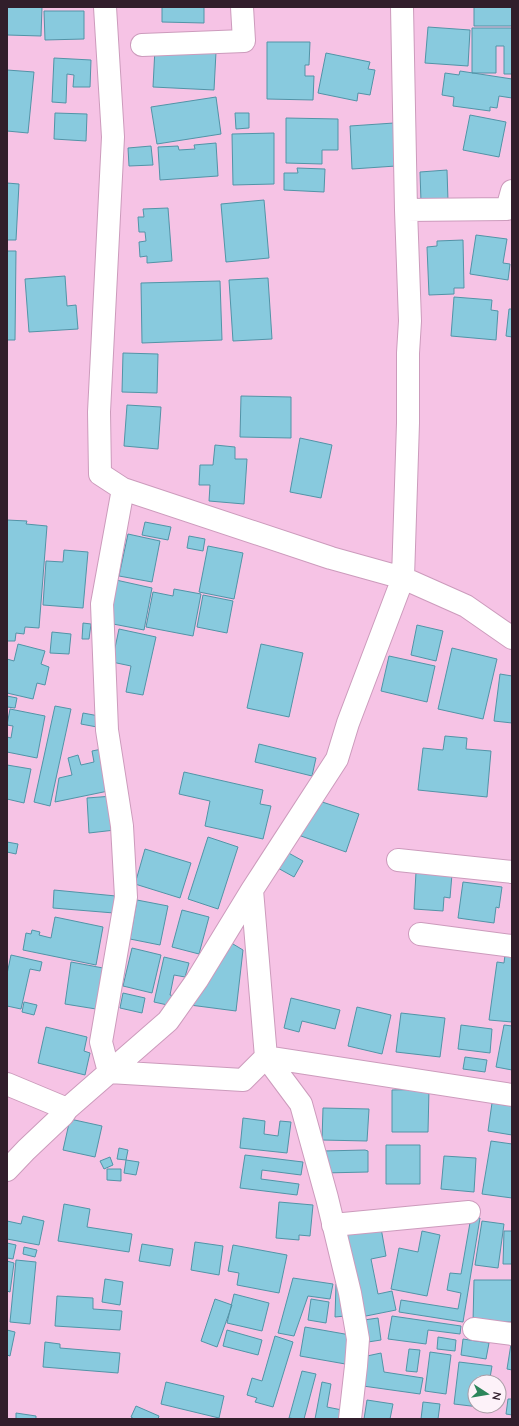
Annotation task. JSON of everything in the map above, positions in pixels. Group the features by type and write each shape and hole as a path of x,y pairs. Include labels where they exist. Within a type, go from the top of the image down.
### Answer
{"street":[{"path":"104,7 112,137 99,412 100,474 124,488 331,558 403,578 466,606 511,635"},
{"path":"142,45 244,41 242,7"},
{"path":"7,1170 63,1115 67,1109 168,1021 197,980 252,890 338,759 348,723 403,578 410,321 402,7"},
{"path":"406,210 510,203"},
{"path":"109,1072 101,1042 126,897 122,826 107,730 102,604 124,488"},
{"path":"398,860 512,872"},
{"path":"252,890 266,1057 301,1104 327,1198 350,1293 358,1338 350,1419"},
{"path":"420,934 512,946"},
{"path":"109,1072 243,1080 266,1057"},
{"path":"266,1057 512,1095"},
{"path":"7,1084 67,1109"},
{"path":"333,1225 469,1212"},
{"path":"474,1329 512,1334"}],"building":[{"path":"7,7 42,7 41,36 7,35"},
{"path":"162,7 204,7 204,23 162,22"},
{"path":"474,7 512,7 512,26 474,26"},
{"path":"44,11 84,11 84,39 45,40"},
{"path":"428,27 470,30 468,66 425,63"},
{"path":"472,28 512,28 512,74 504,74 504,46 496,46 496,73 472,73"},
{"path":"267,42 310,42 309,65 305,65 305,76 314,76 313,100 267,99"},
{"path":"155,48 216,52 214,90 153,87"},
{"path":"326,53 370,62 368,69 375,70 370,95 358,93 357,101 318,93"},
{"path":"54,58 91,60 90,87 73,87 74,75 67,74 66,103 52,102"},
{"path":"7,70 34,72 28,133 7,131"},
{"path":"460,71 512,79 512,98 499,96 497,108 490,107 490,111 453,106 454,97 442,95 445,73 459,75"},
{"path":"216,97 221,134 157,144 151,107"},
{"path":"55,113 87,114 86,141 54,139"},
{"path":"235,113 249,113 249,128 236,129"},
{"path":"470,115 506,122 499,157 463,150"},
{"path":"286,118 338,119 338,150 322,150 322,164 286,163"},
{"path":"394,123 396,166 352,169 350,126"},
{"path":"274,133 274,184 233,185 232,134"},
{"path":"216,143 218,176 160,180 158,147 178,146 179,150 195,149 194,145"},
{"path":"151,146 153,165 129,166 128,148"},
{"path":"297,168 325,169 324,192 284,190 284,173 298,173"},
{"path":"447,170 448,201 421,202 420,172"},
{"path":"7,183 19,184 16,240 7,240"},
{"path":"264,200 269,258 226,262 221,204"},
{"path":"168,208 172,261 147,263 147,256 140,257 139,242 146,241 145,232 139,232 138,217 144,217 143,209"},
{"path":"476,235 507,239 503,263 510,264 508,280 470,274"},
{"path":"463,240 464,288 454,288 454,294 429,295 427,247 437,246 437,241"},
{"path":"7,251 16,251 15,340 7,340"},
{"path":"65,276 67,306 76,305 78,329 29,332 25,279"},
{"path":"268,278 272,339 233,341 229,280"},
{"path":"220,281 222,340 142,343 141,283"},
{"path":"454,297 492,300 491,310 498,311 496,340 451,336"},
{"path":"509,309 512,309 512,337 506,336"},
{"path":"123,353 158,354 157,393 122,392"},
{"path":"241,396 291,397 291,438 240,437"},
{"path":"127,405 161,407 158,449 124,446"},
{"path":"300,438 332,445 321,498 290,492"},
{"path":"215,445 235,447 235,459 247,459 244,504 209,501 210,485 199,485 200,465 213,465"},
{"path":"7,520 27,521 26,524 47,526 39,628 25,627 24,634 16,633 15,641 7,641"},
{"path":"145,522 171,527 168,540 142,535"},
{"path":"128,534 160,541 152,582 119,576"},
{"path":"189,536 205,539 203,551 187,548"},
{"path":"208,546 243,553 234,599 199,592"},
{"path":"64,550 88,552 83,608 43,605 46,561 63,562"},
{"path":"116,580 152,588 144,630 108,623"},
{"path":"174,589 201,594 193,636 146,627 153,592 173,596"},
{"path":"203,595 233,601 227,633 197,627"},
{"path":"83,623 91,624 89,639 82,639"},
{"path":"417,625 443,631 436,661 411,655"},
{"path":"119,629 156,637 143,695 126,692 131,666 112,662"},
{"path":"52,632 71,634 69,654 50,653"},
{"path":"18,644 45,651 41,664 49,667 45,685 37,683 33,699 7,693 7,659 14,661"},
{"path":"261,644 303,653 289,717 247,708"},
{"path":"452,648 497,659 483,719 438,709"},
{"path":"389,656 435,666 427,702 381,691"},
{"path":"500,674 512,676 512,723 494,721"},
{"path":"7,696 17,698 15,708 7,707"},
{"path":"55,706 71,709 50,806 34,802"},
{"path":"10,709 45,716 37,758 7,752 7,737 11,738 13,726 7,725"},
{"path":"83,713 99,716 97,727 81,724"},
{"path":"445,736 467,738 466,749 491,751 487,797 418,790 423,748 443,750"},
{"path":"259,744 316,758 312,776 255,762"},
{"path":"102,749 113,790 55,802 59,778 72,775 68,758 78,755 81,765 94,762 92,751"},
{"path":"7,765 31,769 24,803 7,799"},
{"path":"184,772 263,790 260,804 271,806 263,839 205,826 210,801 179,794"},
{"path":"113,796 115,830 89,833 87,798"},
{"path":"313,799 359,814 346,852 301,836"},
{"path":"208,837 238,847 218,909 188,899"},
{"path":"7,842 18,844 16,854 7,852"},
{"path":"145,849 191,863 180,898 135,884"},
{"path":"285,851 303,861 294,877 276,867"},
{"path":"416,872 452,874 450,898 444,897 443,911 414,909"},
{"path":"463,882 502,887 499,908 496,907 494,923 458,918"},
{"path":"54,890 116,896 114,913 53,908"},
{"path":"137,900 168,906 160,945 130,939"},
{"path":"182,910 209,917 199,954 172,947"},
{"path":"55,917 103,927 96,965 23,950 26,933 31,934 32,930 40,932 39,935 51,938"},
{"path":"228,941 243,950 236,1011 190,1005"},
{"path":"132,948 161,955 152,993 123,986"},
{"path":"11,955 42,962 40,971 30,969 21,1009 7,1006 7,974"},
{"path":"505,955 512,956 512,1022 489,1020 497,962 504,963"},
{"path":"164,957 189,963 185,977 174,975 170,995 174,996 172,1006 154,1002"},
{"path":"71,962 103,968 96,1009 65,1004"},
{"path":"123,993 145,998 142,1013 120,1008"},
{"path":"291,998 340,1010 335,1029 302,1021 299,1032 284,1028"},
{"path":"24,1002 37,1005 34,1015 22,1012"},
{"path":"357,1007 391,1015 382,1054 348,1046"},
{"path":"401,1013 445,1018 440,1057 396,1052"},
{"path":"461,1025 492,1029 490,1053 458,1049"},
{"path":"504,1025 512,1026 512,1070 496,1067"},
{"path":"46,1027 87,1037 84,1051 90,1053 85,1075 38,1063"},
{"path":"465,1057 487,1060 485,1072 463,1069"},
{"path":"429,1089 428,1132 392,1132 392,1090"},
{"path":"492,1103 512,1106 512,1135 488,1131"},
{"path":"323,1108 369,1109 367,1141 322,1140"},
{"path":"243,1118 265,1121 264,1134 278,1136 280,1121 291,1122 287,1153 240,1148"},
{"path":"70,1119 102,1126 95,1157 63,1150"},
{"path":"491,1141 512,1144 512,1198 482,1194"},
{"path":"386,1145 420,1145 420,1184 386,1184"},
{"path":"119,1148 128,1150 126,1160 117,1159"},
{"path":"323,1151 368,1151 368,1172 323,1173"},
{"path":"245,1155 303,1162 301,1175 262,1170 261,1179 299,1184 297,1195 240,1188"},
{"path":"444,1156 476,1158 474,1192 441,1189"},
{"path":"110,1157 113,1165 104,1169 100,1161"},
{"path":"126,1160 139,1162 136,1175 124,1173"},
{"path":"107,1169 121,1169 121,1181 107,1180"},
{"path":"279,1202 313,1205 310,1236 299,1235 299,1240 276,1238"},
{"path":"64,1204 90,1209 87,1227 132,1234 129,1252 58,1241"},
{"path":"23,1216 44,1221 39,1245 7,1239 7,1221 21,1224"},
{"path":"471,1217 480,1218 463,1322 399,1312 401,1300 458,1309 461,1293 447,1290 450,1273 461,1274"},
{"path":"482,1221 504,1224 498,1268 475,1265"},
{"path":"381,1228 386,1256 371,1259 378,1294 392,1291 396,1310 356,1318 341,1236"},
{"path":"422,1231 440,1235 427,1296 391,1289 399,1248 418,1252"},
{"path":"504,1231 512,1231 512,1264 503,1264"},
{"path":"195,1242 223,1246 219,1275 191,1270"},
{"path":"7,1243 16,1245 13,1259 7,1258"},
{"path":"142,1244 173,1249 170,1266 139,1261"},
{"path":"233,1245 287,1255 279,1293 237,1285 239,1273 228,1271"},
{"path":"24,1247 37,1250 35,1257 23,1254"},
{"path":"16,1260 36,1262 30,1324 10,1322"},
{"path":"7,1261 14,1263 10,1292 7,1291"},
{"path":"293,1278 333,1284 330,1299 308,1296 294,1336 278,1333"},
{"path":"105,1279 123,1282 120,1305 102,1302"},
{"path":"474,1280 512,1280 512,1322 473,1322"},
{"path":"336,1284 344,1285 345,1316 335,1317"},
{"path":"234,1294 269,1303 262,1331 227,1323"},
{"path":"57,1296 93,1298 93,1309 122,1311 120,1330 55,1326"},
{"path":"215,1299 232,1305 217,1347 201,1341"},
{"path":"311,1299 329,1302 326,1323 308,1320"},
{"path":"392,1316 461,1326 460,1334 428,1330 426,1344 388,1339"},
{"path":"378,1318 381,1340 368,1342 364,1320"},
{"path":"305,1327 356,1336 351,1365 300,1356"},
{"path":"7,1330 15,1332 10,1356 7,1355"},
{"path":"227,1330 262,1340 258,1355 223,1346"},
{"path":"275,1336 293,1342 273,1407 255,1402 257,1398 247,1395 252,1378 262,1381"},
{"path":"438,1337 456,1340 455,1351 437,1349"},
{"path":"463,1339 489,1343 486,1359 461,1355"},
{"path":"45,1342 60,1344 60,1348 120,1353 118,1373 43,1367"},
{"path":"512,1344 512,1370 507,1369"},
{"path":"409,1349 420,1350 417,1372 406,1371"},
{"path":"430,1352 451,1355 446,1394 425,1391"},
{"path":"381,1353 384,1372 423,1378 420,1394 363,1386 367,1356"},
{"path":"459,1362 492,1366 491,1374 467,1374 467,1406 454,1404"},
{"path":"302,1371 316,1374 304,1419 289,1418"},
{"path":"166,1382 224,1396 219,1418 161,1404"},
{"path":"322,1382 331,1384 327,1407 347,1411 345,1419 315,1419"},
{"path":"508,1399 512,1399 512,1415 506,1414"},
{"path":"367,1400 393,1404 390,1419 364,1419"},
{"path":"423,1402 440,1404 438,1419 421,1419"},
{"path":"136,1406 159,1416 158,1419 134,1419 131,1417"},
{"path":"16,1413 36,1416 36,1419 16,1419"}]}
